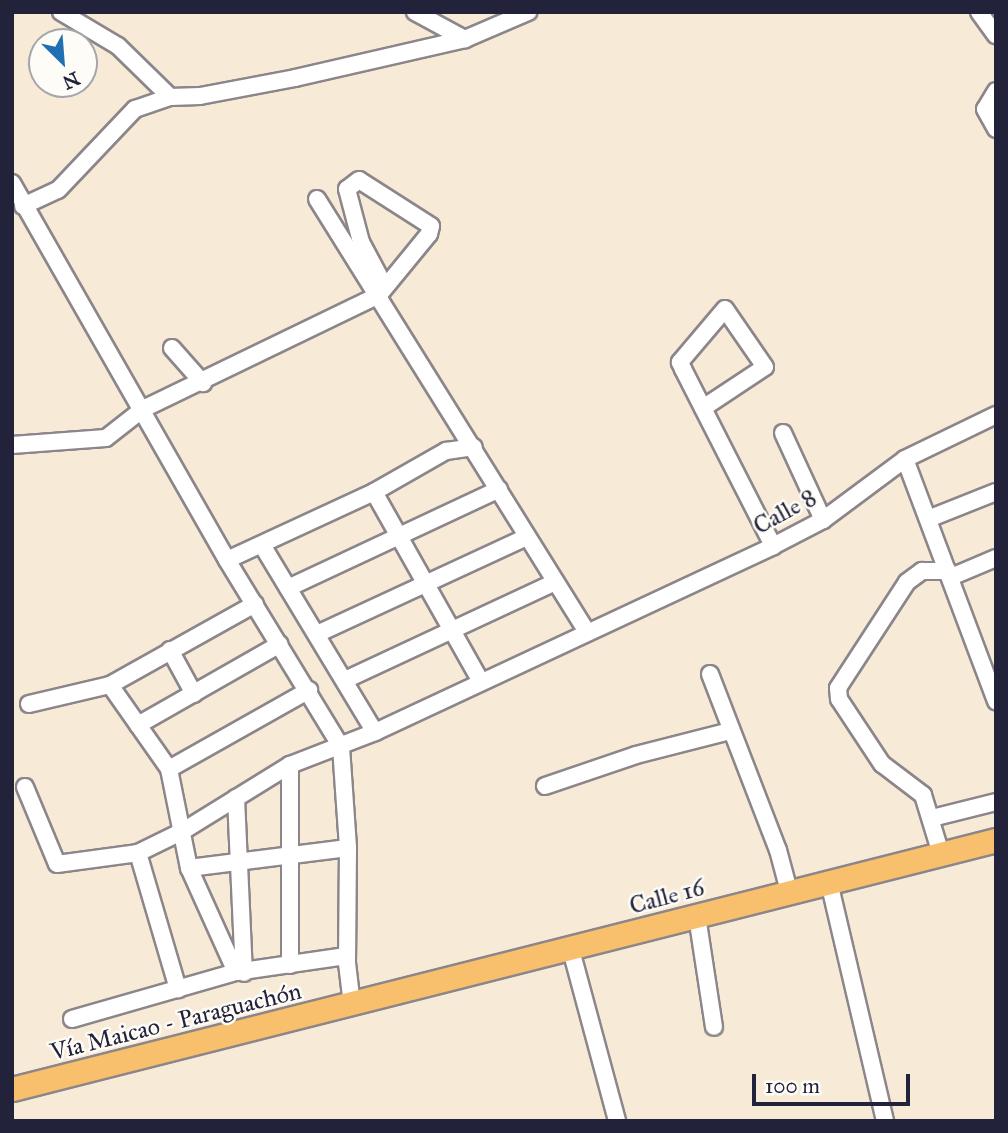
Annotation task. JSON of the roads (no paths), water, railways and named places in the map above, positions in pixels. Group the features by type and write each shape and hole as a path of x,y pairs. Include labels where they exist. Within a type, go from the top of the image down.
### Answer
{"highway":[{"name":"Calle 16","path":"352,1005 697,916 786,877 829,882 936,833 996,840"},
{"name":"Vía Maicao - Paraguachón","path":"12,1089 352,1005"}],"street":[{"path":"61,12 118,46 170,97"},
{"path":"415,12 465,39"},
{"path":"23,206 58,190 135,108 170,97 200,96 295,78 465,39 528,12"},
{"path":"979,12 996,35"},
{"path":"996,91 985,109 996,129"},
{"path":"12,445 106,438 143,409 203,383 382,291 431,226 359,180 347,189 361,242 382,291"},
{"path":"12,183 227,560 341,747 348,848 347,965 352,1005"},
{"path":"317,199 382,291 527,537 587,632"},
{"path":"703,408 765,367 725,309 680,359 703,408 773,545"},
{"path":"172,348 203,383"},
{"name":"Calle 8","path":"25,787 57,864 138,853 183,831 290,765 375,732 822,520 905,459 996,415"},
{"path":"783,433 822,520"},
{"path":"227,560 374,492 446,451 474,447"},
{"path":"905,459 996,701"},
{"path":"288,588 499,489"},
{"path":"374,492 480,680"},
{"path":"928,519 996,492"},
{"path":"317,635 527,537"},
{"path":"262,545 375,732"},
{"path":"996,558 949,574 922,571 907,582 838,688 839,699 882,764 920,792 936,833 996,802"},
{"path":"345,680 555,582"},
{"path":"29,704 110,685 255,604"},
{"path":"138,726 280,644"},
{"path":"170,650 194,694"},
{"path":"710,674 786,877"},
{"path":"110,685 169,769 189,868 240,973"},
{"path":"169,769 309,691"},
{"path":"545,786 636,755 730,731"},
{"path":"289,965 290,765"},
{"path":"236,798 243,862 240,973"},
{"path":"189,868 348,848"},
{"path":"138,853 178,989"},
{"path":"829,882 885,1121"},
{"path":"697,916 715,1027"},
{"path":"571,950 617,1121"},
{"path":"72,1019 240,973 289,965 347,965"}]}
